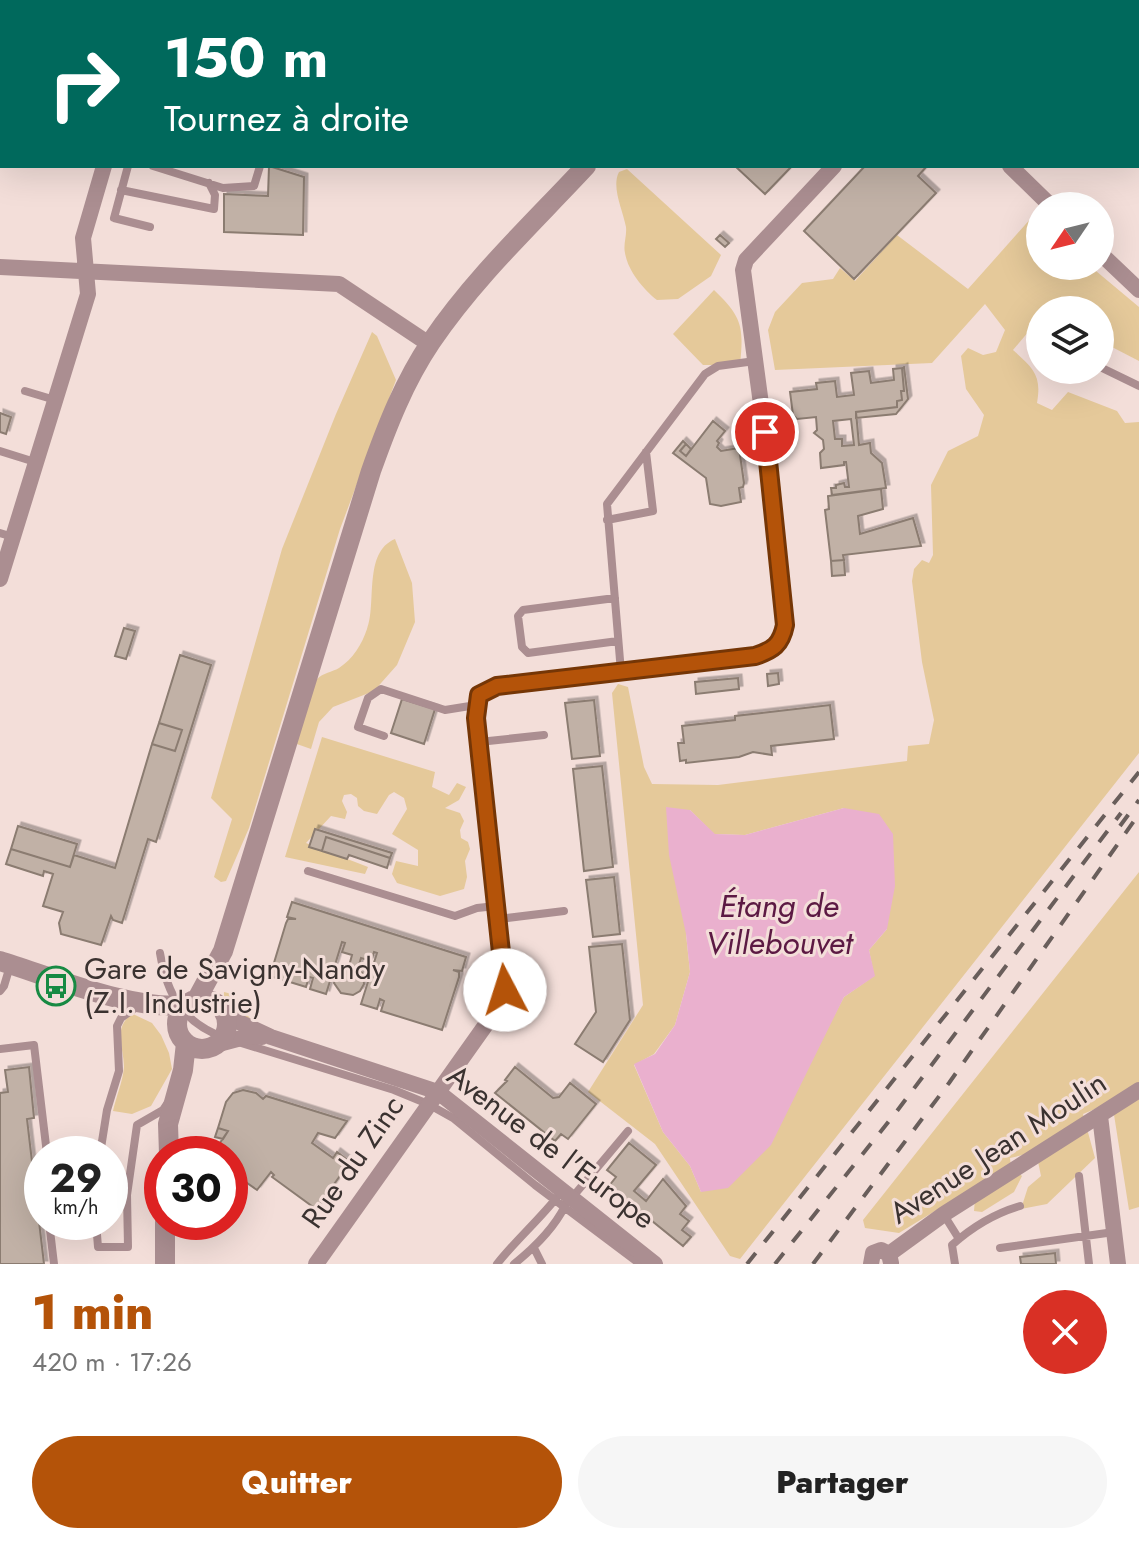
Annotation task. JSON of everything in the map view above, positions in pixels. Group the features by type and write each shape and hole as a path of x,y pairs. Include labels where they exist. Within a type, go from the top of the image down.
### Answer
{"street":[{"path":"0,579 6,535 36,462 88,294 83,238 103,168"},
{"path":"168,1136 168,1124 183,1070 207,1041 226,1031 222,1011 223,951 371,471 398,402 429,344 477,281 584,168"},
{"path":"477,700 497,686 755,656 782,639 785,625 772,486 743,270 746,260 832,168"},
{"path":"1012,168 1037,192"},
{"path":"1114,266 1139,290"},
{"path":"0,267 339,284 429,344"},
{"name":"Rue du Zinc","path":"316,1264 497,1009 505,990 477,700"},
{"path":"207,1041 179,1017 223,951"},
{"path":"5,963 108,994 160,1005 186,1005 204,999 222,1011"},
{"path":"108,994 207,1041"},
{"name":"Avenue de l'Europe","path":"222,1011 271,1037 433,1098 655,1264"},
{"name":"Avenue de l'Europe","path":"207,1041 271,1037"},
{"path":"176,1136 196,1065 207,1041"},
{"name":"Avenue Jean Moulin","path":"871,1264 871,1256 877,1251 890,1259 944,1214 1139,1090"},
{"path":"1100,1116 1118,1264"},
{"path":"165,1240 165,1264"}],"lane":[{"path":"127,168 114,218 150,227"},
{"path":"160,168 223,188 254,186 259,168"},
{"path":"121,190 214,209 215,195 209,183"},
{"path":"621,672 607,504 709,370 755,361"},
{"path":"1114,374 1139,386"},
{"path":"25,391 56,400"},
{"path":"0,451 36,462"},
{"path":"607,520 653,511 646,452"},
{"path":"615,598 523,610 518,616 522,647 528,653 618,641"},
{"path":"384,736 358,727 368,698 381,689 445,710 477,700"},
{"path":"479,742 544,735"},
{"path":"308,871 455,916 477,908 498,912 564,911"},
{"path":"160,953 164,978 186,1005 207,1041 433,1098"},
{"path":"0,991 4,986 5,963"},
{"path":"103,1136 119,1071 117,1026 121,1018 135,1008"},
{"path":"0,1049 34,1045 45,1136"},
{"path":"128,1188 137,1125 163,1110 176,1090"},
{"path":"497,1264 516,1240 564,1198 628,1131"},
{"path":"1079,1176 1089,1264"},
{"path":"514,1264 534,1248 559,1217 564,1198"},
{"path":"564,1198 640,1264"},
{"path":"955,1264 952,1245 1004,1211 1020,1206"},
{"path":"944,1214 959,1239"},
{"path":"1000,1248 1114,1232"},
{"path":"51,1240 54,1264"},
{"path":"97,1240 98,1247 128,1247 128,1240"},
{"path":"534,1248 542,1264"}],"shaded area":[{"path":"627,169 721,255 711,276 678,299 657,300 629,266 625,250 626,227 616,185 619,172"},
{"path":"1026,224 1026,280 1107,280 1139,307 1139,361 1114,348 1114,296 1026,296 1026,335 1013,350 1026,362 1026,384 1038,384 1037,403 1052,410 1068,392 1117,411 1125,423 1139,422 1139,753 740,1259 730,1256 655,1144 588,1092 643,1005 612,693 618,684 628,687 644,767 652,784 718,785 907,761 908,746 929,744 934,720 922,662 912,581 914,569 922,560 929,563 933,555 931,485 948,451 978,436 984,415 966,389 961,356 968,348 983,355 996,352 1005,330 985,304 932,363 775,370 768,330 775,312 802,283 833,279 840,268 855,281 897,235 968,289","holes":["844,808 887,929 869,950 874,976 844,997 824,1034 701,1192 690,1166 663,1132 634,1065 654,1054 675,1025 690,972 686,934 690,810 714,834 745,835"]},
{"path":"714,290 736,315 739,323 742,341 740,365 703,365 673,334"},
{"path":"372,332 377,336 396,380 340,529 249,828 226,881 221,882 214,877 232,819 211,798 282,549"},
{"path":"395,539 412,583 415,622 397,665 374,691 333,707 319,722 311,749 294,743 313,685 322,675 353,656 362,640 370,618 375,567 385,546"},
{"path":"322,737 435,772 432,787 449,795 457,783 466,787 459,800 445,808 460,813 464,821 461,838 468,842 470,849 465,861 467,877 464,889 440,896 397,883 392,874 396,861 418,866 418,850 392,834 407,809 404,798 394,792 377,814 364,811 351,794 344,795 345,819 331,816 306,843 368,867 365,874 285,857"},
{"path":"1139,872 1139,1207 1129,1210 1112,1102 1083,1114 1095,1158 1047,1204 1021,1209 1028,1187 1041,1176 1036,1152 1010,1158 1011,1167 1022,1176 1014,1192 982,1212 974,1211 976,1186 899,1233 865,1228 863,1220"},
{"path":"224,992 236,995 241,1009 254,1022 229,1009"},
{"path":"133,1014 152,1023 161,1035 172,1069 151,1106 132,1114 113,1111 124,1067 121,1031"}],"water":[{"name":"Étang de Villebouvet","path":"666,807 690,810 715,834 745,835 844,808 879,814 893,834 895,886 887,929 869,950 875,976 844,997 771,1145 728,1188 701,1192 690,1166 663,1132 634,1064 655,1054 675,1025 690,972 686,934 669,855"}],"building":[{"path":"269,168 304,177 303,235 224,232 224,194 268,196"},
{"path":"737,168 790,168 765,194"},
{"path":"863,168 925,168 918,176 936,193 854,279 804,231"},
{"path":"720,235 729,243 725,247 716,239"},
{"path":"904,367 908,399 896,414 856,418 856,412 897,407 897,401 902,400 901,391 904,391"},
{"path":"902,368 904,391 901,391 902,400 897,401 897,407 856,412 859,445 870,443 871,453 882,463 886,488 832,495 831,488 836,488 836,485 844,483 845,487 849,487 846,462 844,465 821,468 820,453 824,449 823,440 814,433 817,430 816,417 797,419 793,415 790,392 817,389 816,383 835,381 837,397 854,395 851,373 869,371 871,383 894,380 893,369","holes":["851,419 854,445 842,446 842,439 835,439 833,421"]},
{"path":"0,413 11,417 6,434 0,432"},
{"path":"713,421 725,431 717,441 717,447 721,451 739,448 744,483 739,488 741,502 721,506 710,504 706,478 673,453 683,441 686,444 680,451 686,456"},
{"path":"686,444 691,449 686,456 680,451"},
{"path":"881,489 883,509 858,516 860,534 913,518 921,546 843,555 844,560 831,561 825,510 829,509 828,496"},
{"path":"844,560 845,575 832,576 831,561"},
{"path":"124,628 135,631 126,659 115,656"},
{"path":"180,655 211,665 156,842 148,839 122,923 111,916 101,945 61,934 59,923 63,912 43,906 53,874 44,871 43,876 6,864 11,849 70,867 74,855 115,868 152,744 175,751 182,730 159,723"},
{"path":"778,673 779,684 768,686 767,674"},
{"path":"738,678 739,689 696,694 695,682"},
{"path":"402,699 435,709 424,744 391,733"},
{"path":"594,700 600,756 572,759 565,703"},
{"path":"830,705 834,739 771,746 772,755 753,752 739,757 686,763 686,760 680,761 678,743 684,743 682,726 735,720 735,716"},
{"path":"159,723 182,730 175,751 152,744"},
{"path":"602,766 613,867 584,871 573,769"},
{"path":"18,826 77,844 70,867 11,849"},
{"path":"315,829 392,853 390,858 326,837 322,851 309,847"},
{"path":"326,837 390,858 387,868 349,855 347,859 322,851"},
{"path":"614,877 620,934 593,937 586,880"},
{"path":"292,902 466,957 462,971 453,970 459,972 459,977 442,1030 381,1011 384,1001 380,999 377,1009 361,1004 377,953 374,952 371,961 361,958 358,968 363,974 364,984 353,995 341,993 334,983 337,972 349,966 352,955 342,952 345,943 342,942 326,994 310,989 313,978 309,977 306,987 290,982 293,972 289,971 286,981 270,976 286,923 288,919 296,919 287,917"},
{"path":"622,944 630,1020 603,1062 575,1044 596,1012 589,947"},
{"path":"29,1067 34,1118 27,1119 29,1136 24,1136 24,1240 41,1240 44,1264 0,1264 0,1093 8,1092 5,1070"},
{"path":"515,1067 553,1098 559,1097 570,1083 596,1104 568,1139 561,1134 555,1141 495,1093"},
{"path":"243,1090 256,1093 263,1099 266,1096 347,1121 335,1138 318,1133 312,1143 333,1158 337,1152 350,1162 316,1209 272,1177 271,1172 257,1190 248,1184 248,1136 225,1136 228,1131 218,1128 226,1102 233,1093"},
{"path":"218,1128 228,1131 225,1136 215,1136"},
{"path":"629,1143 656,1165 634,1191 646,1201 663,1179 686,1206 680,1214 689,1221 682,1230 691,1237 683,1246 609,1186 616,1177 607,1170"},
{"path":"1055,1253 1056,1264 1021,1264 1020,1257"}],"railway":[{"path":"747,1264 1139,772"},
{"path":"1120,826 1139,800"},
{"path":"775,1264 897,1111 1121,813"},
{"path":"813,1264 949,1083 1134,821"}],"place":[{"name":"Gare de Savigny-Nandy (Z.I. Industrie)","path":"56,986"}],"route":[{"path":"505,990 476,718 479,695 497,686 755,656 766,653 776,645 782,639 785,625 765,432"}]}
